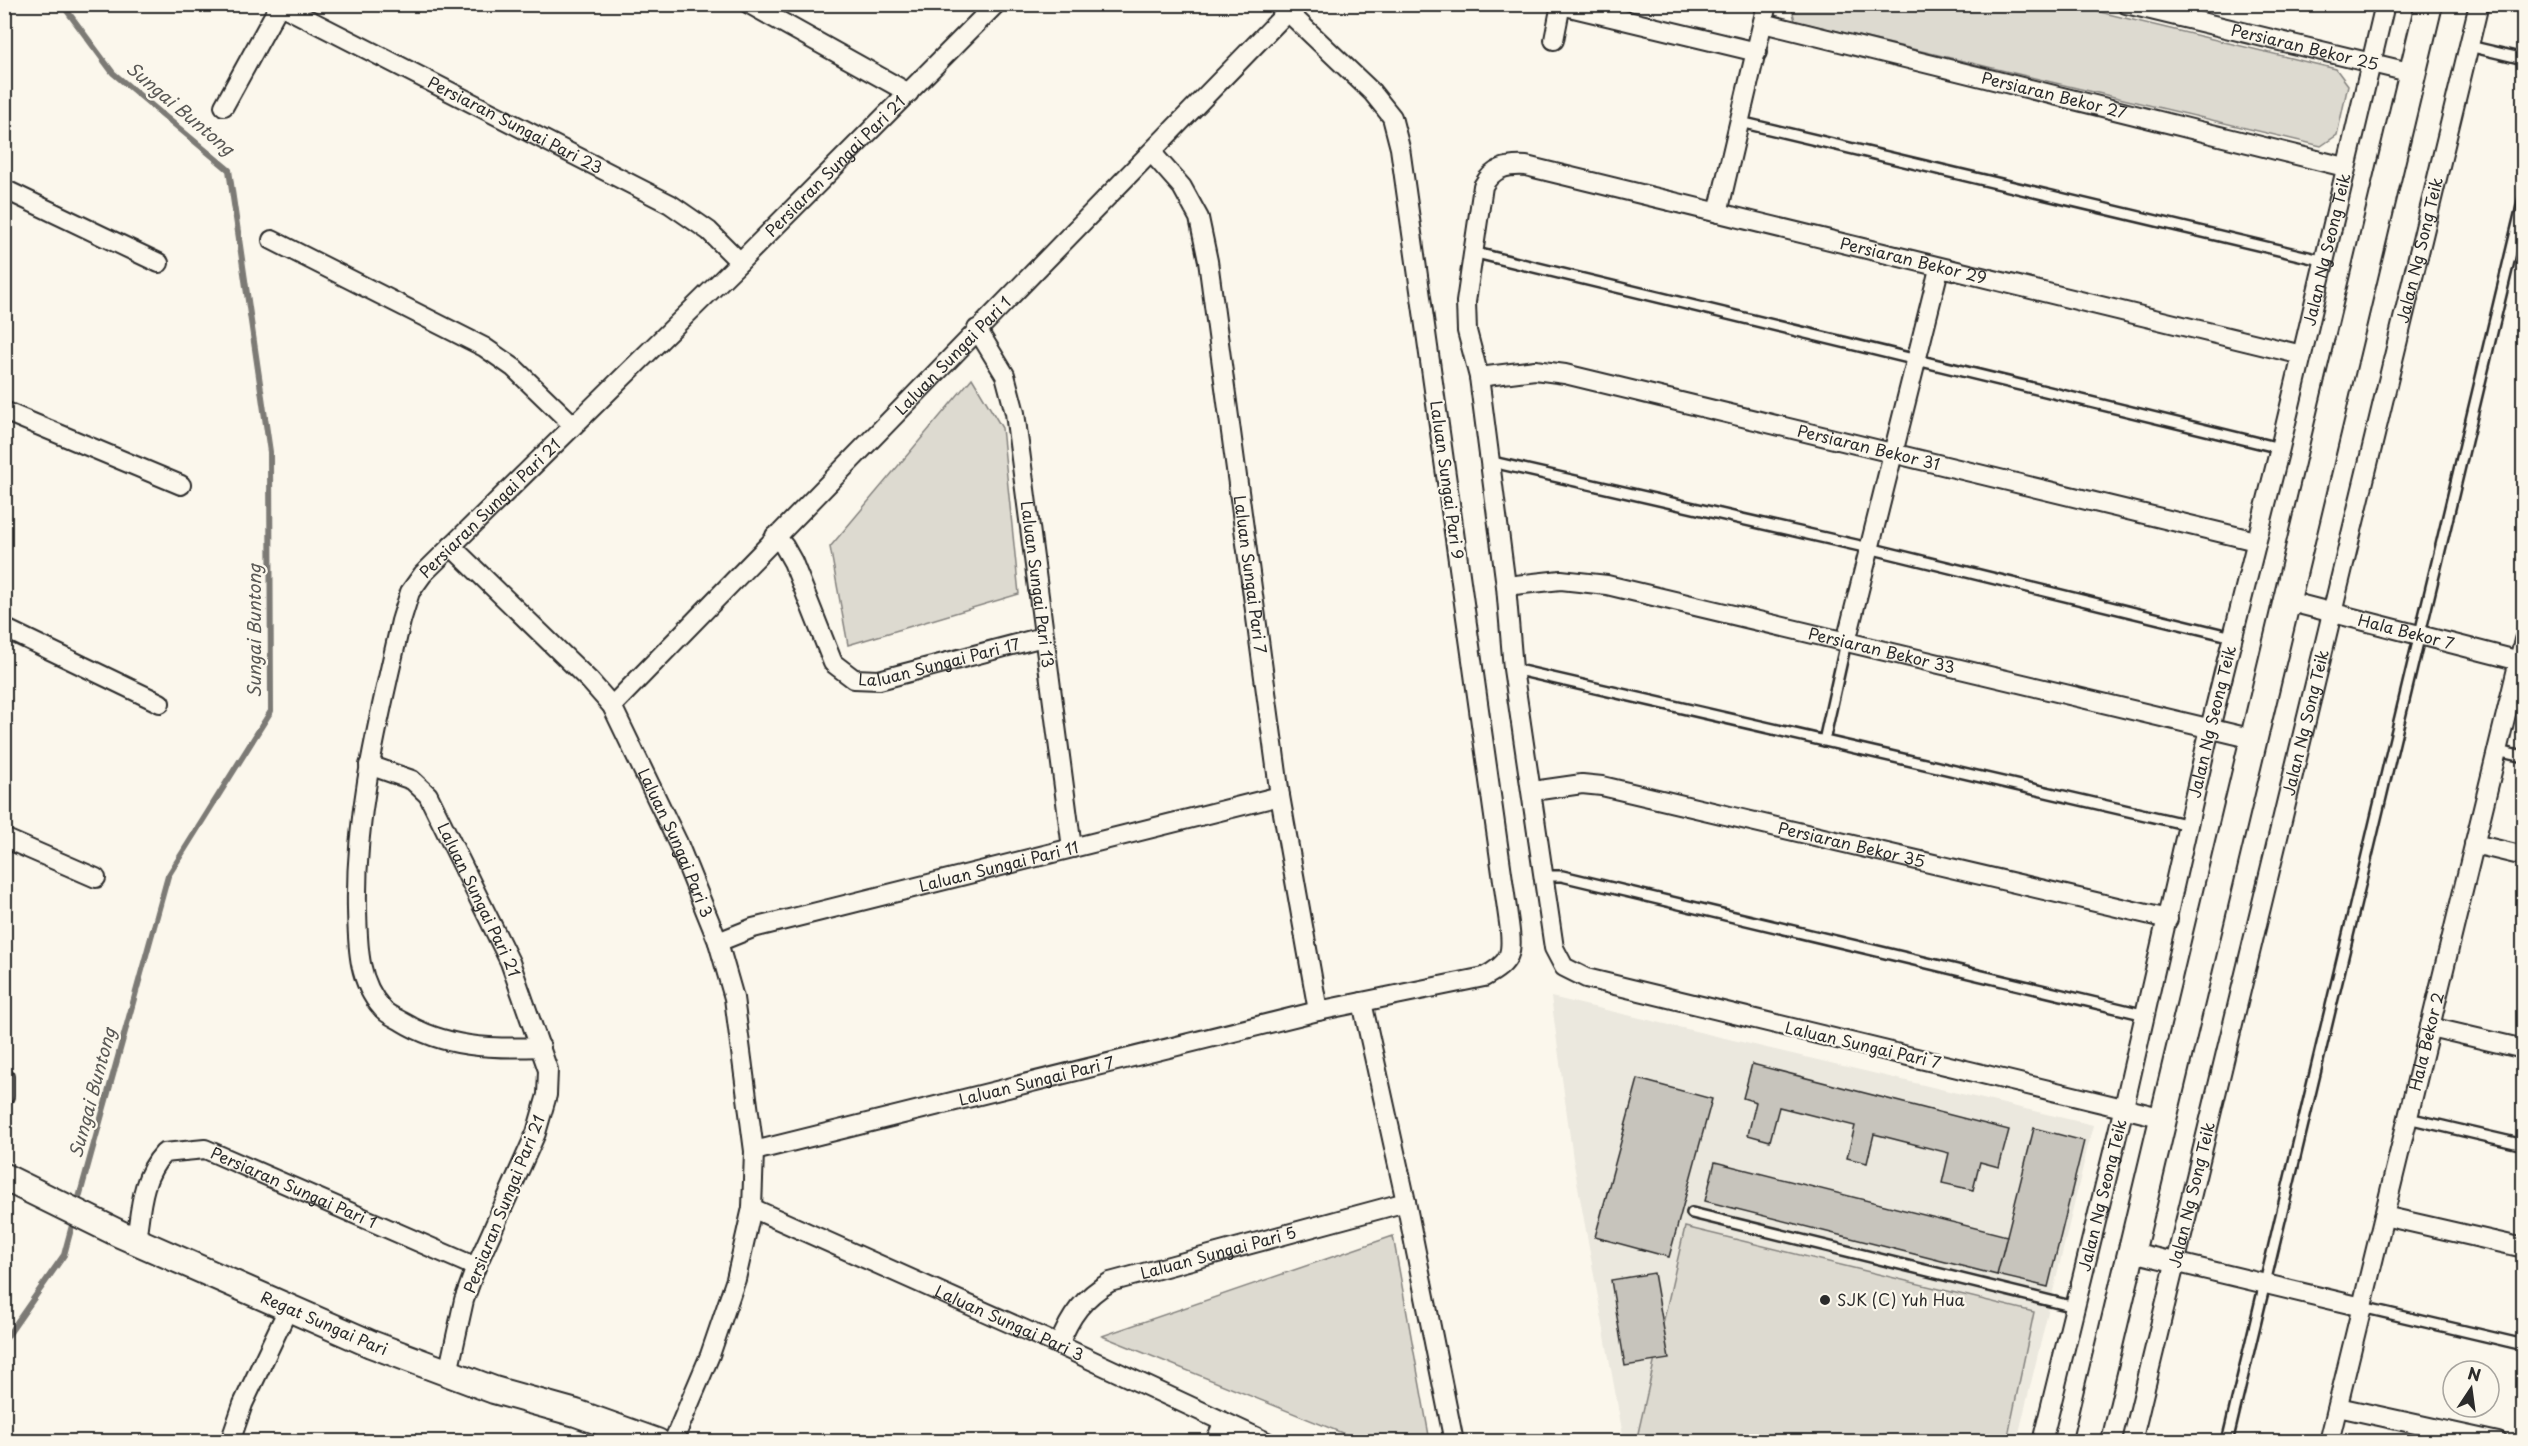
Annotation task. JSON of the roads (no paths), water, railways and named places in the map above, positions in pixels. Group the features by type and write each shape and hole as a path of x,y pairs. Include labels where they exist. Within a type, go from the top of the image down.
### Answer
{"main road":[{"path":"2086,1442 2430,4"},
{"name":"Regat Sungai Pari","path":"4,1177 128,1237 371,1344 448,1373 657,1442"}],"street":[{"path":"749,4 909,93"},
{"name":"Persiaran Sungai Pari 21","path":"541,1047 471,1047 446,1041 413,1029 383,1010 366,986 358,949 356,866 360,816 401,621 410,592 423,574 740,262 996,4"},
{"path":"1718,213 1767,4"},
{"name":"Persiaran Bekor 25","path":"2126,4 2413,73"},
{"name":"Jalan Ng Seong Teik","path":"2042,1442 2124,1107 2210,728 2280,448 2385,4"},
{"name":"Jalan Ng Song Teik","path":"2132,1442 2479,4"},
{"path":"224,106 280,5"},
{"name":"Persiaran Sungai Pari 23","path":"280,5 670,204 709,231 740,262"},
{"path":"1554,40 1561,5 1757,52"},
{"name":"Laluan Sungai Pari 1","path":"612,706 1292,8"},
{"name":"Laluan Sungai Pari 9","path":"1292,8 1372,92 1392,117 1400,148 1511,943 1509,958 1500,969 1484,977"},
{"name":"Persiaran Bekor 27","path":"1763,23 2346,167"},
{"name":"Laluan Sungai Pari 7","path":"1152,153 1182,187 1199,218 1208,261 1280,796 1318,1011"},
{"name":"Persiaran Bekor 29","path":"1472,252 1483,186 1489,175 1510,165 1526,166 2301,355"},
{"path":"4,189 159,263"},
{"path":"272,240 484,347 514,368 573,425"},
{"path":"1472,252 1466,302 1467,331 1479,377 1488,461 1506,586 1513,669 1533,790 1543,876"},
{"path":"1846,642 1939,268"},
{"name":"Laluan Sungai Pari 13","path":"977,329 1005,375 1015,413 1072,848"},
{"name":"Persiaran Bekor 31","path":"1479,377 1535,369 1565,374 2256,541"},
{"path":"4,411 181,485"},
{"name":"Laluan Sungai Pari 17","path":"776,536 793,562 833,663 855,679 879,680 1043,637"},
{"name":"Laluan Sungai Pari 3","path":"451,546 590,681 612,706 678,843 718,942 734,998 754,1151 752,1208 736,1279 710,1355 673,1442"},
{"name":"Persiaran Bekor 33","path":"1506,586 1561,580 1607,585 2254,739"},
{"name":"Hala Bekor 7","path":"2287,601 2521,662"},
{"path":"4,628 160,703"},
{"name":"Hala Bekor 2","path":"2330,1442 2474,844 2521,662 2523,640"},
{"name":"Laluan Sungai Pari 21","path":"369,765 412,780 428,795 510,962 548,1070"},
{"name":"Persiaran Bekor 35","path":"1533,790 1582,784 1602,786 2168,919"},
{"name":"Laluan Sungai Pari 11","path":"718,942 753,928 1280,796"},
{"path":"4,838 96,878"},
{"path":"2474,844 2523,856"},
{"name":"Laluan Sungai Pari 7","path":"1543,876 1554,948 1564,967 1586,978 2164,1118"},
{"name":"Laluan Sungai Pari 7","path":"754,1151 1318,1011 1484,977"},
{"path":"1362,1002 1406,1202 1454,1442"},
{"path":"2430,1027 2523,1049"},
{"name":"Persiaran Sungai Pari 21","path":"448,1373 464,1300 476,1267 536,1133 547,1095 548,1070"},
{"path":"4,1077 4,1096"},
{"name":"Persiaran Sungai Pari 1","path":"128,1237 151,1168 164,1153 204,1149 476,1267"},
{"name":"Laluan Sungai Pari 5","path":"1059,1345 1077,1308 1090,1294 1110,1282 1406,1202"},
{"name":"Laluan Sungai Pari 3","path":"752,1208 1059,1345 1267,1442"},
{"path":"2384,1216 2523,1248"},
{"path":"2132,1252 2362,1307"},
{"path":"230,1442 243,1404 288,1309"},
{"path":"2338,1407 2498,1442"},
{"path":"1215,1442 1224,1422"}],"lane":[{"path":"2469,46 2523,59"},
{"path":"1740,122 2325,261"},
{"path":"2227,1442 2421,636 2523,198"},
{"path":"1472,252 2280,448"},
{"path":"1488,461 1869,548 2233,637"},
{"path":"1824,741 1846,642"},
{"path":"1513,669 2189,825"},
{"path":"2497,751 2523,757"},
{"path":"1543,876 1562,876 2145,1015"},
{"path":"2408,1118 2523,1145"},
{"path":"1692,1213 2075,1307"},
{"path":"2362,1307 2523,1345"}],"waterway":[{"name":"Sungai Buntong","path":"62,4 113,73 229,170 270,452 271,711 168,876 77,1205"},
{"name":"Sungai Buntong","path":"4,1341 64,1255 74,1218"}],"place":[{"name":"SJK (C) Yuh Hua","path":"1825,1300"}]}
